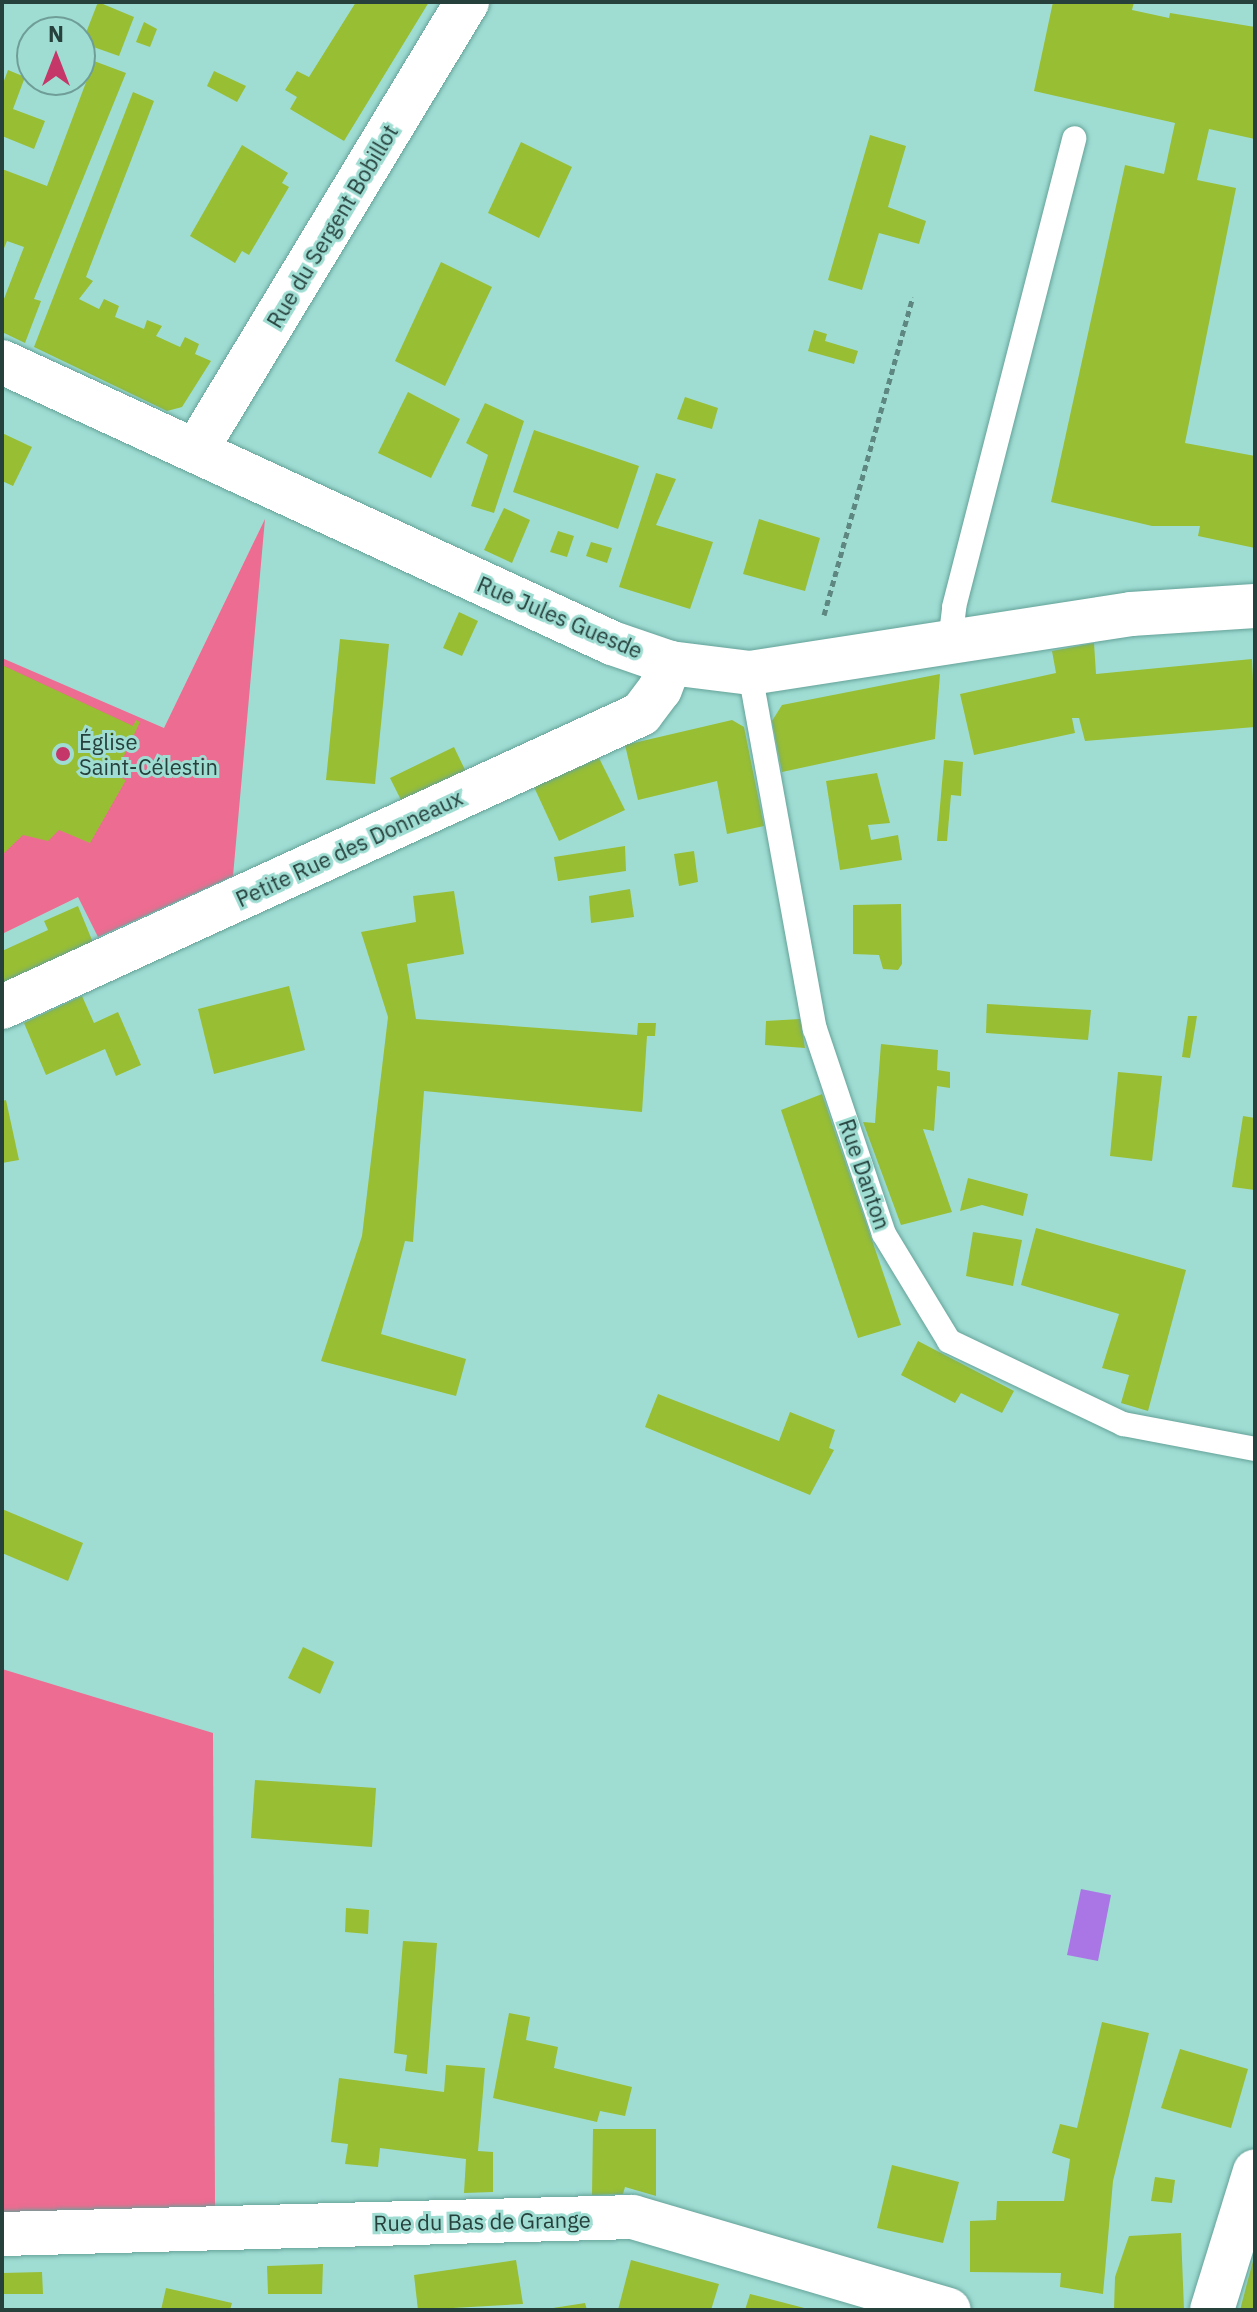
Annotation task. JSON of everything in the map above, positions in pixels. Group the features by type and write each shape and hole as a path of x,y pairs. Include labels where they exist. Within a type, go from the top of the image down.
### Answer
{"street":[{"name":"Rue du Sergent Bobillot","path":"196,450 467,2"},
{"name":"Rue Jules Guesde","path":"2,362 612,643 670,663 750,673 1131,614 1255,606"},
{"name":"Petite Rue des Donneaux","path":"2,1007 641,714 660,689 670,663"},
{"path":"1212,2310 1255,2171"},
{"name":"Rue du Bas de Grange","path":"2,2234 633,2217 949,2310"}],"lane":[{"path":"950,642 954,607 1074,138"},
{"name":"Rue Danton","path":"750,673 815,1029 884,1234 949,1341 1123,1424 1255,1449"}],"path":[{"path":"810,666 913,297"}],"shaded area":[{"path":"265,519 233,876 98,937 78,897 2,934 2,658 164,728"},
{"path":"2,1669 213,1733 215,2207 2,2213"},
{"path":"1081,1889 1111,1895 1098,1961 1067,1955"}],"building":[{"path":"98,2 134,17 119,56 96,48 96,16 93,16"},
{"path":"356,2 429,2 344,141 290,109 297,97 285,90 297,71 309,77"},
{"path":"1053,2 1134,2 1132,10 1169,18 1170,13 1255,27 1255,139 1209,129 1197,180 1236,188 1185,443 1255,456 1255,548 1198,536 1200,526 1152,526 1051,502 1125,165 1164,174 1175,123 1034,91"},
{"path":"144,22 157,29 150,47 136,42"},
{"path":"96,62 126,73 34,299 41,301 25,343 2,332 2,304 24,247 7,241 2,253 2,169 47,186 81,96 96,96"},
{"path":"8,70 16,73 18,96 13,109 45,121 34,149 2,136 2,86"},
{"path":"214,71 246,86 237,102 207,86"},
{"path":"133,92 154,101 86,277 93,281 79,299 99,309 104,299 119,306 115,317 144,329 147,320 162,326 156,336 180,347 185,337 199,344 195,354 211,361 182,407 167,411 34,347"},
{"path":"870,135 906,146 888,207 926,221 919,244 879,233 862,290 828,280"},
{"path":"521,142 572,167 539,238 488,213"},
{"path":"242,145 288,173 282,183 289,187 249,255 242,251 235,263 190,236"},
{"path":"441,262 492,287 445,386 395,361"},
{"path":"814,330 827,334 825,341 858,351 854,364 808,351"},
{"path":"408,392 460,419 431,478 378,453"},
{"path":"685,397 718,408 712,429 677,419"},
{"path":"485,403 524,421 494,513 471,506 488,455 466,443"},
{"path":"534,430 639,466 618,529 513,492"},
{"path":"2,433 32,447 13,486 2,481"},
{"path":"656,473 676,479 656,525 713,542 690,609 619,587"},
{"path":"504,508 530,520 512,563 484,550"},
{"path":"759,519 820,538 805,591 743,574"},
{"path":"558,531 574,536 567,557 550,552"},
{"path":"591,542 612,548 607,563 586,556"},
{"path":"459,612 478,621 462,656 443,648"},
{"path":"340,639 389,644 375,784 326,780"},
{"path":"1094,643 1096,674 1252,659 1255,727 1085,741 1079,718 1072,718 1075,733 974,755 960,694 1056,673 1052,651"},
{"name":"Église Saint-Célestin","path":"2,665 133,726 136,720 140,722 115,775 126,780 90,843 59,830 48,841 23,835 2,855"},
{"path":"940,674 935,739 782,772 772,721 782,705"},
{"path":"732,720 744,727 764,826 727,834 717,781 638,800 625,745"},
{"path":"454,747 467,774 403,804 390,778"},
{"path":"599,758 625,810 559,841 534,787"},
{"path":"944,760 963,762 961,796 951,795 947,841 937,841"},
{"path":"877,773 890,823 868,825 871,840 898,835 902,860 840,870 826,781"},
{"path":"625,846 626,871 558,881 554,857"},
{"path":"694,851 698,882 679,886 674,854"},
{"path":"630,889 634,917 591,923 589,896"},
{"path":"454,891 464,954 407,964 416,1019 637,1035 638,1023 656,1023 655,1036 647,1036 642,1112 424,1091 413,1242 405,1241 381,1334 466,1359 456,1396 321,1361 362,1236 388,1017 361,932 416,922 413,896"},
{"path":"901,904 902,964 898,970 883,969 879,955 853,954 853,905"},
{"path":"78,906 94,945 2,986 2,951 48,930 44,921"},
{"path":"289,986 305,1050 214,1074 198,1009"},
{"path":"82,996 94,1023 118,1012 141,1065 116,1076 105,1049 46,1075 24,1023"},
{"path":"987,1004 1091,1010 1088,1040 986,1033"},
{"path":"1188,1016 1197,1016 1190,1058 1182,1057"},
{"path":"800,1019 805,1048 765,1045 766,1021"},
{"path":"881,1044 938,1050 937,1070 950,1072 950,1088 937,1086 934,1131 923,1129 952,1212 901,1225 863,1122 875,1123"},
{"path":"1118,1072 1162,1076 1152,1161 1110,1156"},
{"path":"822,1094 901,1325 858,1338 781,1110"},
{"path":"6,1100 19,1160 2,1163 2,1101"},
{"path":"1243,1116 1255,1118 1255,1190 1232,1187"},
{"path":"968,1178 1028,1194 1023,1216 982,1205 960,1211"},
{"path":"1036,1228 1186,1270 1148,1411 1121,1403 1129,1375 1102,1368 1119,1314 1021,1285"},
{"path":"973,1232 1022,1240 1013,1286 966,1276"},
{"path":"918,1341 1014,1391 1002,1413 961,1393 955,1403 901,1375"},
{"path":"658,1394 779,1441 790,1412 835,1430 829,1448 834,1450 810,1495 645,1427"},
{"path":"2,1509 83,1543 68,1581 2,1553"},
{"path":"303,1647 334,1662 320,1694 288,1678"},
{"path":"255,1780 376,1788 372,1847 251,1838"},
{"path":"346,1908 369,1910 368,1934 345,1932"},
{"path":"403,1941 437,1943 427,2074 405,2071 407,2055 394,2053"},
{"path":"509,2013 530,2017 526,2040 558,2047 554,2068 632,2087 625,2116 600,2111 597,2122 493,2098"},
{"path":"1102,2022 1149,2033 1113,2181 1103,2294 1060,2287 1061,2273 970,2272 970,2221 996,2220 997,2201 1064,2201 1070,2159 1052,2153 1060,2124 1077,2128"},
{"path":"1180,2049 1248,2069 1231,2128 1161,2108"},
{"path":"446,2065 485,2068 478,2151 493,2152 493,2192 464,2193 466,2159 380,2148 378,2167 345,2164 348,2144 331,2142 339,2078 444,2092"},
{"path":"593,2129 656,2129 656,2196 625,2187 623,2194 592,2195"},
{"path":"892,2165 959,2182 943,2243 877,2228"},
{"path":"1155,2177 1175,2180 1172,2203 1151,2201"},
{"path":"1181,2233 1184,2310 1114,2310 1115,2277 1129,2236"},
{"path":"1254,2257 1255,2310 1240,2310"},
{"path":"516,2260 523,2304 418,2310 414,2275"},
{"path":"631,2260 719,2284 711,2310 618,2310"},
{"path":"323,2264 322,2294 268,2294 267,2266"},
{"path":"42,2272 43,2294 2,2294 2,2273"},
{"path":"166,2288 232,2303 230,2310 161,2310"},
{"path":"750,2294 808,2309 808,2310 745,2310"},
{"path":"585,2303 587,2310 553,2310 553,2308"}],"place":[{"name":"Église Saint-Célestin","path":"63,754"}]}
